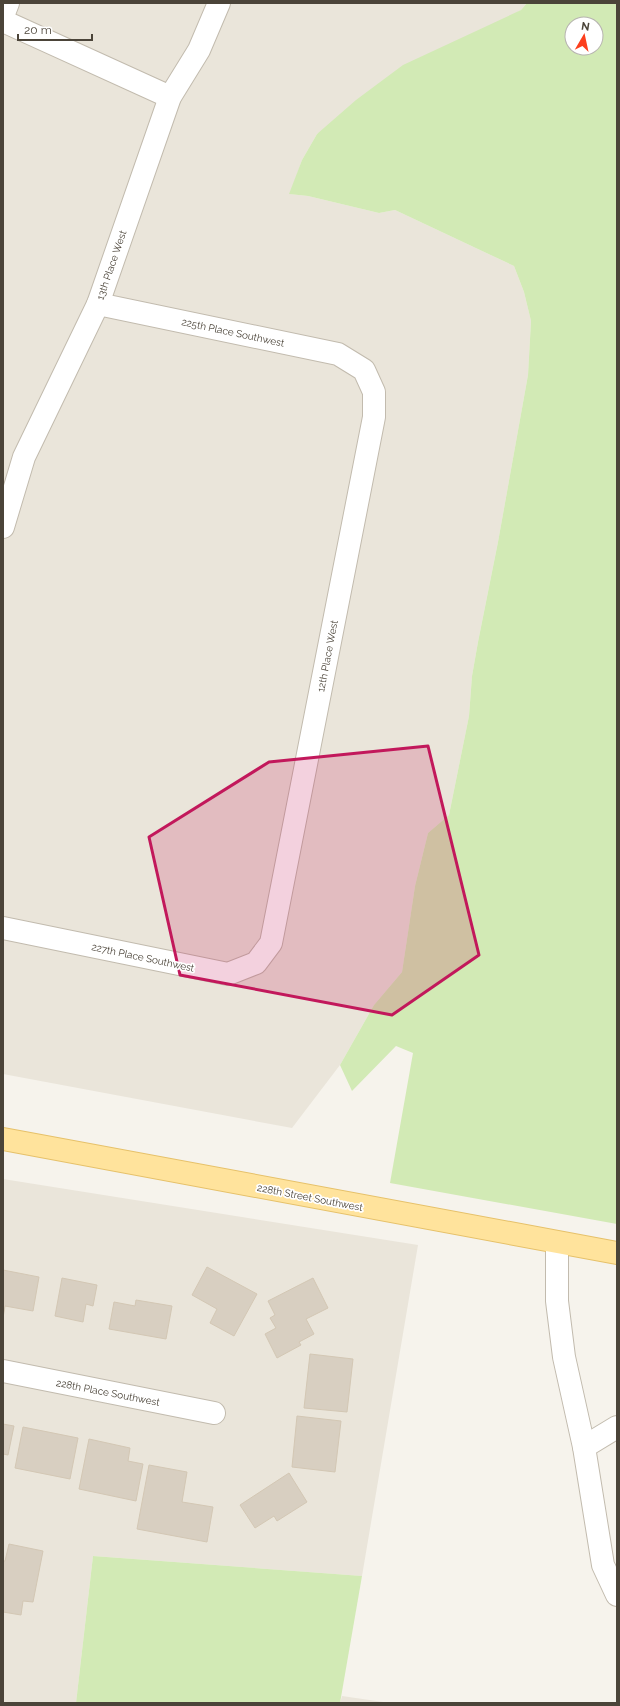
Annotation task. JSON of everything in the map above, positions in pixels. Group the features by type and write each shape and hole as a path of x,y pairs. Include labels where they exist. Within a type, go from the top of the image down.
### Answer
{"main road":[{"name":"228th Street Southwest","path":"3,1139 617,1253"}],"street":[{"path":"3,16 8,3"},
{"name":"13th Place West","path":"3,527 24,457 98,304 170,97 199,50 219,3"},
{"path":"3,21 170,97"},
{"name":"225th Place Southwest","path":"98,304 338,354 364,370"},
{"name":"12th Place West","path":"271,943 374,417 374,392 364,370"},
{"name":"227th Place Southwest","path":"3,928 228,974 256,963 271,943"},
{"path":"558,1243 557,1300 564,1357 584,1447 603,1565 617,1596"},
{"name":"228th Place Southwest","path":"3,1371 214,1412"},
{"path":"584,1447 617,1427"}],"highlighted area":[{"path":"428,746 479,955 392,1015 180,975 149,837 269,762"}],"shaded area":[{"path":"3,3 527,3 521,10 317,134 302,160 290,194 308,196 379,213 395,210 514,266 524,292 531,321 528,375 472,676 469,716 449,815 428,833 415,886 402,972 374,1005 340,1065 292,1128 3,1074"},
{"path":"3,1179 418,1245 362,1576 93,1556 76,1703 3,1703"},
{"path":"342,1696 390,1703 340,1703"}],"green space":[{"path":"527,3 617,3 617,1224 390,1183 413,1053 396,1046 352,1091 340,1065 374,1005 402,972 415,886 428,833 449,815 469,716 472,676 528,375 531,321 524,292 514,266 395,210 379,213 308,196 289,194 302,160 317,134 356,100 403,65 521,10"},
{"path":"93,1556 362,1576 340,1703 76,1703"}],"building":[{"path":"207,1267 257,1294 234,1336 210,1323 217,1309 192,1295"},
{"path":"3,1270 39,1277 33,1311 5,1306 3,1318"},
{"path":"62,1278 97,1285 93,1306 86,1304 83,1322 55,1316"},
{"path":"313,1278 328,1308 306,1319 314,1334 299,1342 301,1345 277,1358 265,1334 276,1328 270,1318 275,1315 268,1301"},
{"path":"136,1300 172,1306 166,1339 109,1329 114,1302 135,1306"},
{"path":"310,1354 353,1359 347,1412 304,1408"},
{"path":"297,1416 341,1421 335,1472 292,1467"},
{"path":"3,1424 14,1426 8,1455 3,1454"},
{"path":"23,1427 78,1438 70,1479 15,1468"},
{"path":"89,1439 130,1448 128,1461 143,1464 136,1501 79,1489"},
{"path":"149,1465 187,1472 182,1502 213,1507 207,1542 137,1529"},
{"path":"289,1473 307,1502 277,1521 274,1516 255,1528 240,1505"},
{"path":"9,1544 43,1551 33,1602 23,1601 21,1615 3,1612 3,1561 5,1561"}]}
